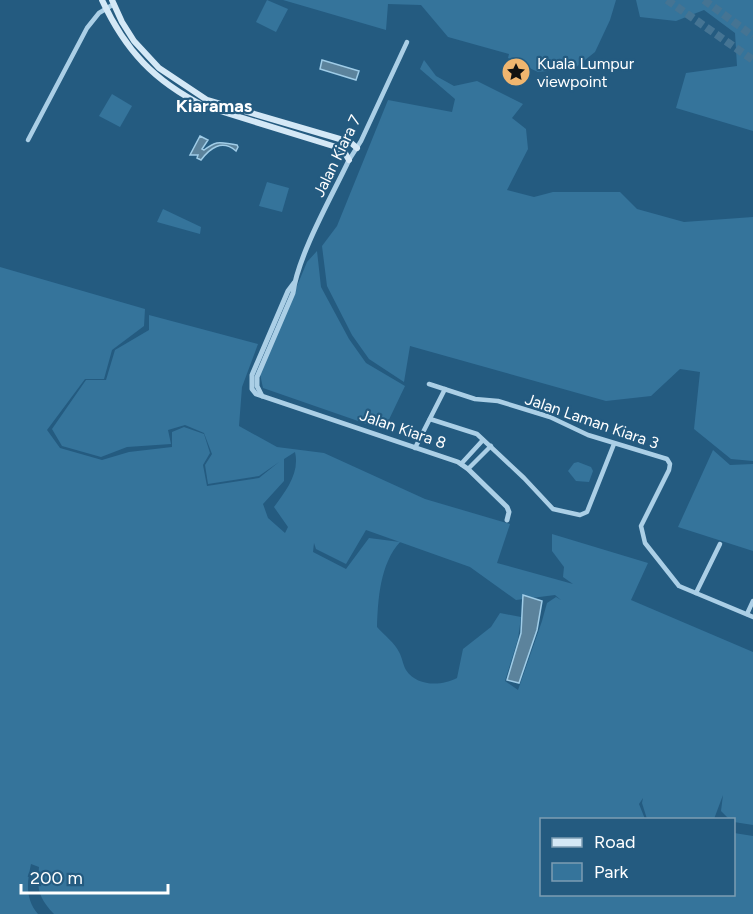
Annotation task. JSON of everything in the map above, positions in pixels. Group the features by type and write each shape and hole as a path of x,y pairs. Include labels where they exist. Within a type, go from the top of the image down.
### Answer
{"main road":[{"path":"102,0 127,45 147,68 187,98 204,106 333,146 345,153 349,160"},
{"path":"113,2 134,40 159,68 207,100 350,142 357,148"}],"street":[{"path":"28,140 87,28 99,13 113,2"},
{"name":"Jalan Kiara 7","path":"294,283 310,243 407,42"},
{"name":"Jalan Kiara 8","path":"294,283 288,291 252,375 252,389 262,396 461,464 507,507 509,512 507,520"},
{"name":"Jalan Laman Kiara 3","path":"429,384 475,399 498,401 550,417 588,435 667,459 670,464 669,470 641,526 645,543 679,586 753,617"},
{"path":"415,448 445,389"},
{"path":"430,419 477,434 553,509 580,515 587,512 614,444"},
{"path":"461,464 483,440"},
{"path":"468,469 491,446"},
{"path":"696,593 720,544"},
{"path":"747,614 753,601"}],"green space":[{"path":"267,0 288,9 276,32 256,22"},
{"path":"283,0 616,0 610,20 595,52 575,68 538,72 508,58 509,54 448,37 421,5 388,4 386,30"},
{"path":"636,0 753,0 753,131 676,108 686,73 737,66 735,33 704,10 676,21 640,17"},
{"path":"424,60 436,76 454,86 477,81 523,104 512,118 526,129 528,149 507,190 534,197 553,192 620,192 637,209 684,222 753,217 753,461 731,459 694,429 700,372 680,369 651,396 606,401 410,346 404,382 369,359 352,335 327,286 322,246 337,226 388,100 452,112 455,99 420,69"},
{"path":"112,94 132,106 120,127 99,116"},
{"path":"267,182 289,188 282,212 259,206"},
{"path":"163,209 201,227 200,234 157,222"},
{"path":"317,251 321,287 349,339 366,363 405,386 384,430 263,388 260,374 307,262"},
{"path":"0,267 145,309 144,326 112,350 104,379 85,379 47,430 60,448 102,460 129,452 172,447 172,432 184,427 204,434 210,453 203,465 207,486 259,478 279,462 259,476 208,484 205,465 212,454 204,433 185,425 168,430 171,444 127,447 101,457 62,446 52,429 86,380 106,380 115,350 149,330 149,315 258,344 242,387 239,426 277,447 324,453 425,499 510,524 497,563 573,584 563,577 564,567 552,551 552,534 648,563 631,600 753,652 753,825 735,822 735,818 728,818 721,811 723,795 714,818 647,818 642,803 643,798 639,804 645,818 540,818 540,896 735,896 735,833 753,836 753,914 54,914 40,892 39,867 31,864 28,890 31,902 38,914 0,914","holes":["295,452 294,474 274,507 288,527 285,533 268,518 263,504 284,481 284,459","366,530 400,542 369,538 346,569 313,552 314,543 316,549 346,564","400,542 470,567 516,600 555,595 561,600 556,597 547,603 518,690 505,681 518,639 521,617 500,613 491,627 463,649 457,678 444,683 423,682 411,676 397,649 377,627 381,582 388,561"]},
{"path":"713,450 730,465 753,464 753,551 678,527"},
{"path":"578,462 591,467 593,471 589,482 576,481 568,471 574,463"}],"shaded area":[{"path":"322,60 359,71 356,80 320,69"},
{"path":"200,136 208,140 202,149 204,150 213,144 220,143 238,147 236,151 231,147 217,146 201,160 197,158 198,155 190,155"},
{"path":"523,595 542,601 537,630 519,683 507,680 521,633"}],"tunnel":[{"path":"667,0 753,60"},
{"path":"704,0 753,36"}],"place":[{"name":"Kuala Lumpur viewpoint","path":"516,72"}],"district":[{"name":"Kiaramas","path":"214,106"}]}
